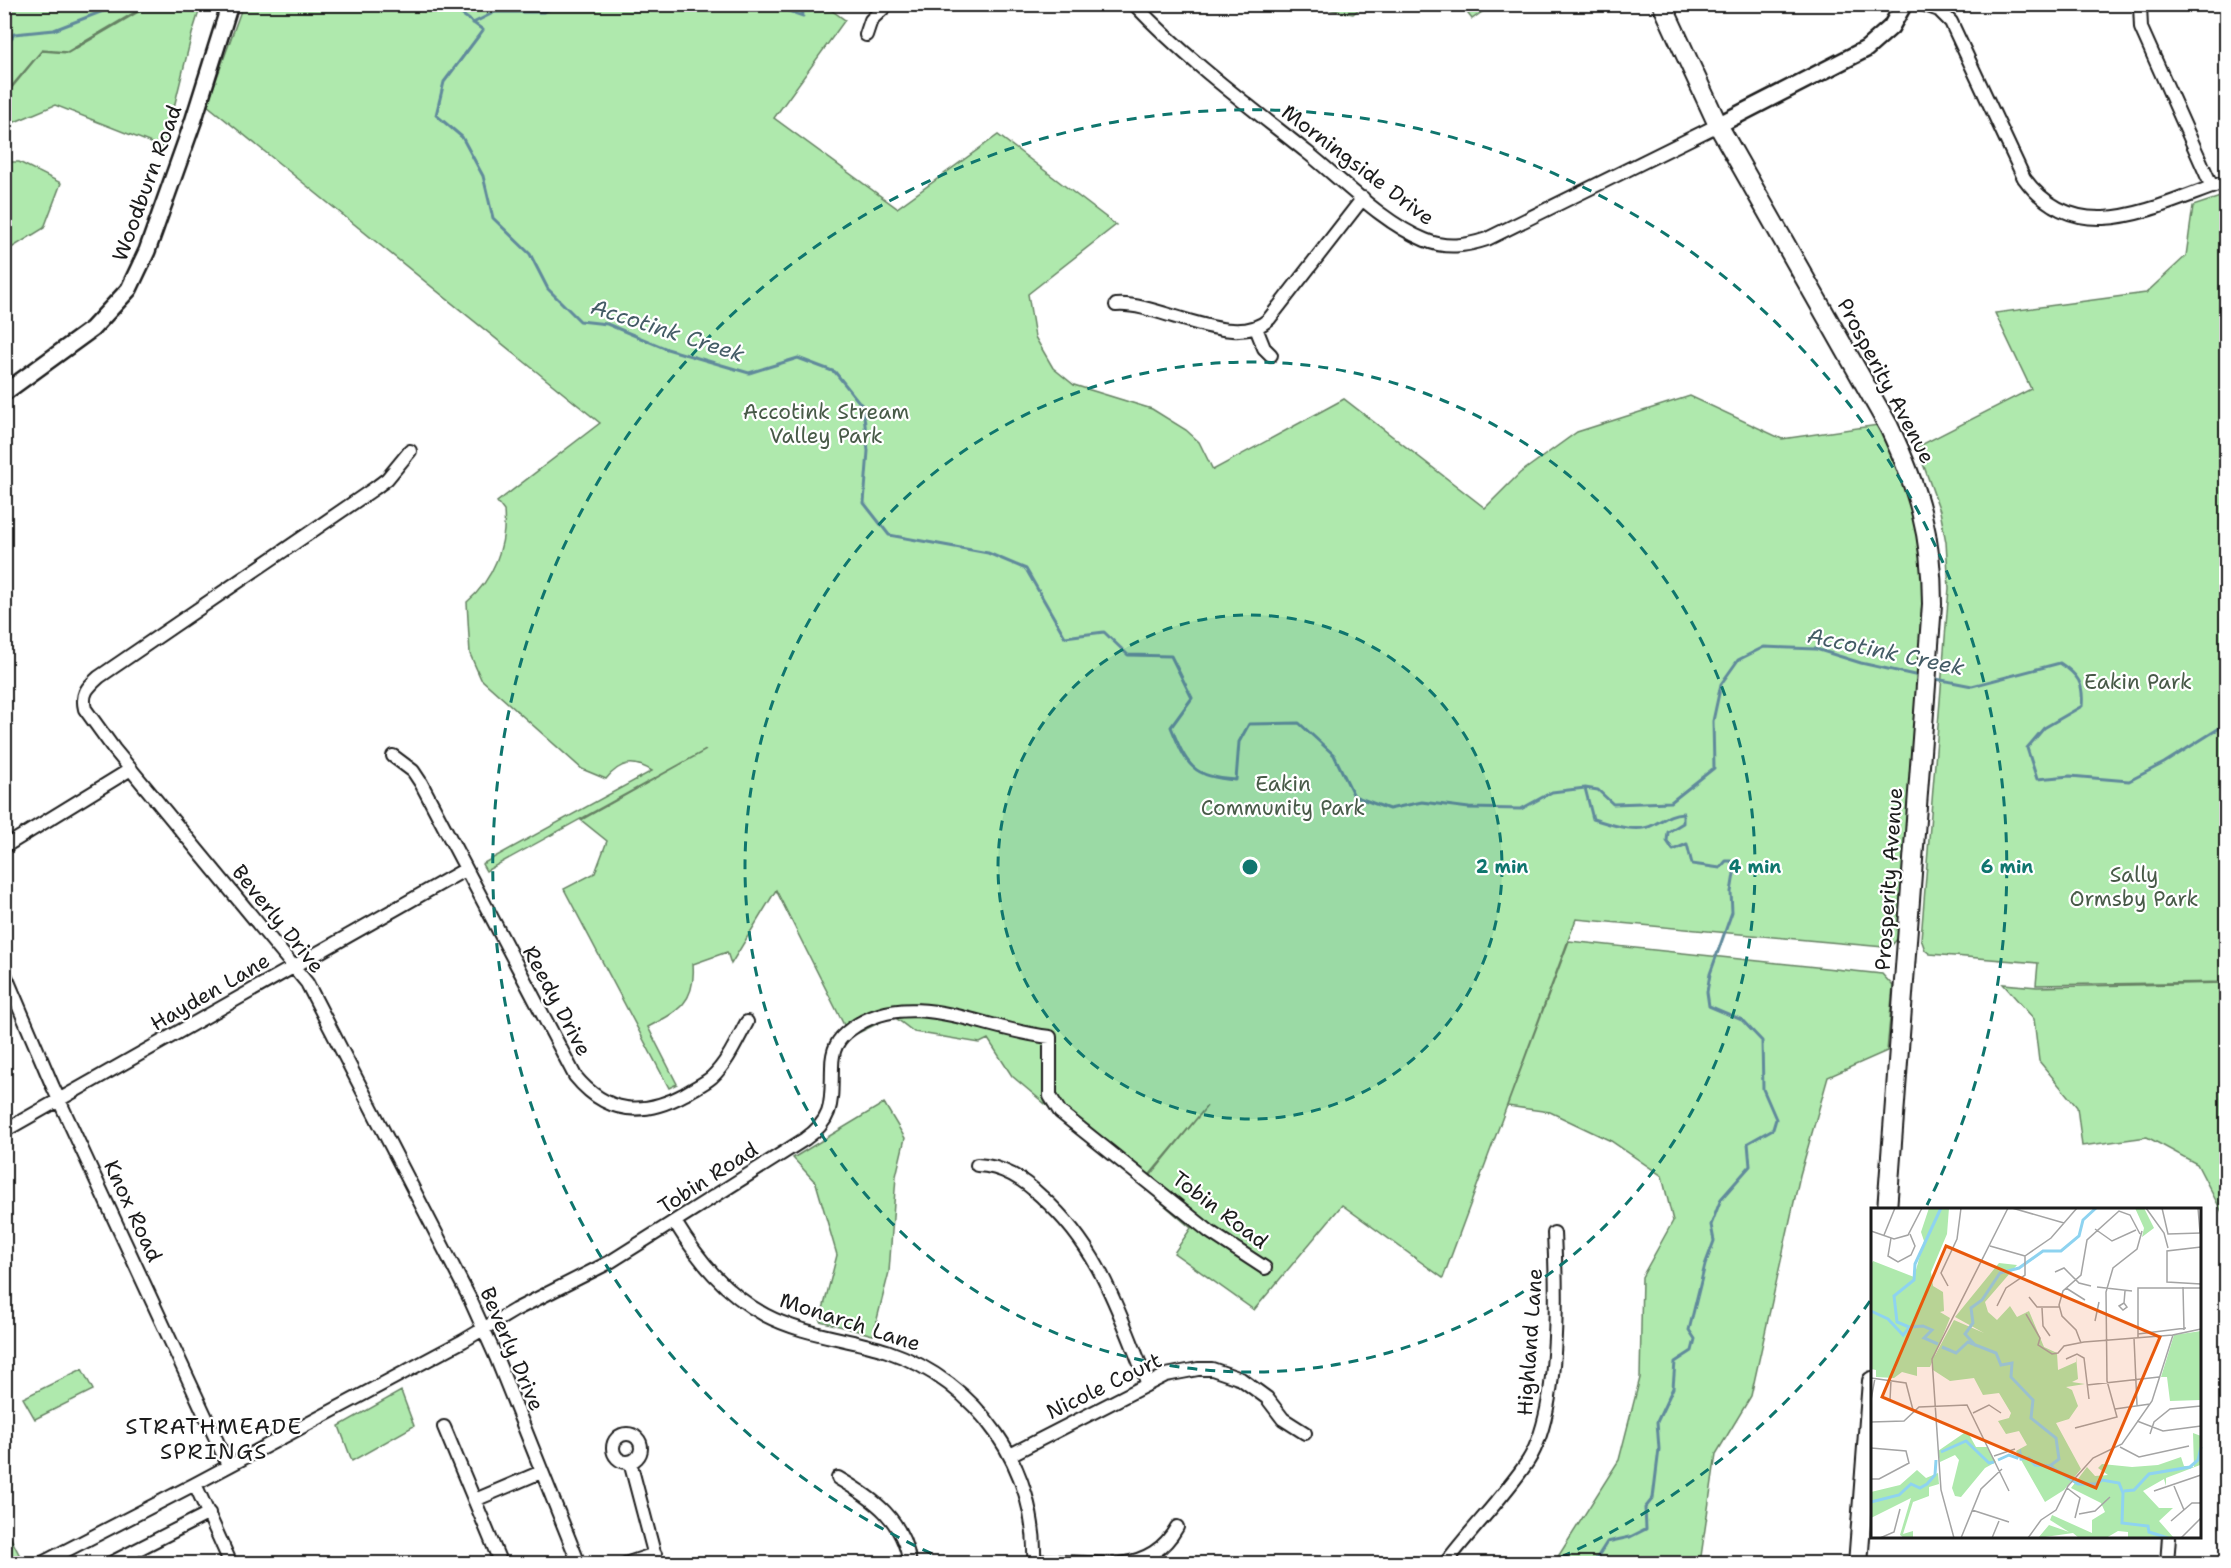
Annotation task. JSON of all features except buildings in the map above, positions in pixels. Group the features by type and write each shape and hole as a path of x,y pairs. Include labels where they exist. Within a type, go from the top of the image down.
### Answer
{"main road":[{"name":"Prosperity Avenue","path":"1662,4 1718,125 1861,375 1907,465 1921,503 1930,547 1932,593 1929,652 1887,1208"},
{"path":"1858,1563 1871,1394"}],"street":[{"name":"Woodburn Road","path":"4,393 85,335 107,315 129,289 147,251 193,122 230,4"},
{"path":"866,35 871,20 888,4"},
{"name":"Morningside Drive","path":"1134,4 1191,60 1363,198 1423,240 1442,245 1462,246 1487,239 1718,125"},
{"path":"1718,125 1866,50 1891,27 1904,4"},
{"path":"1922,4 1939,10 1951,22 2024,178 2034,191 2057,210 2084,219 2113,218 2226,182"},
{"path":"2140,4 2141,28 2212,187"},
{"path":"1116,305 1136,305 1228,329 1256,328 1269,319 1363,198"},
{"path":"1256,328 1264,348 1271,355"},
{"name":"Beverly Drive","path":"410,451 393,472 375,488 121,661 79,693 85,709 131,769 295,966 318,1004 483,1329 579,1563"},
{"name":"Reedy Drive","path":"393,756 413,771 421,783 575,1076 594,1096 611,1105 629,1109 657,1107 673,1100 712,1077 721,1067 747,1022"},
{"path":"4,847 131,769"},
{"name":"Hayden Lane","path":"4,1131 466,869"},
{"name":"Knox Road","path":"4,972 60,1100 228,1465"},
{"name":"Tobin Road","path":"40,1563 195,1484 610,1262 814,1132 824,1123 830,1111 832,1064 837,1042 859,1023 891,1010 909,1008 941,1013 1007,1030 1050,1037 1050,1096 1060,1112 1210,1232 1265,1268"},
{"path":"977,1165 1002,1169 1013,1174 1037,1192 1073,1228 1103,1272 1148,1384"},
{"name":"Monarch Lane","path":"675,1222 711,1274 745,1303 783,1323 888,1351 930,1371 966,1398 982,1414 1010,1455 1031,1515 1034,1562"},
{"name":"Highland Lane","path":"1444,1563 1528,1460 1545,1425 1552,1356 1554,1233"},
{"name":"Nicole Court","path":"1010,1455 1148,1384 1181,1371 1212,1369 1227,1373 1256,1388 1283,1419 1305,1433"},
{"path":"444,1427 501,1563"},
{"path":"625,1563 656,1559 630,1462"},
{"path":"475,1500 541,1472"},
{"path":"838,1478 869,1496 892,1518 907,1546 910,1563"},
{"path":"195,1484 231,1563"},
{"path":"109,1563 209,1513"},
{"path":"1120,1563 1132,1562 1157,1552 1178,1527"},
{"path":"2167,1563 2169,1538"},
{"path":"1034,1562 1114,1563"}],"green space":[{"path":"4,5 147,5 67,52 42,50 5,94"},
{"path":"150,5 201,5 164,148 55,105 5,126 5,96 42,51 68,53"},
{"path":"243,5 824,5 845,20 774,118 897,208 998,135 1116,225 1028,294 1035,337 1053,368 1074,385 1152,409 1186,430 1199,442 1213,470 1344,399 1485,508 1520,473 1577,432 1690,396 1782,439 1878,425 1898,460 1920,528 1924,600 1899,937 1891,946 1884,947 1576,919 1443,1278 1342,1205 1254,1310 1174,1253 1191,1228 1142,1186 1207,1106 1141,1185 1012,1076 988,1039 980,1043 914,1032 893,1016 850,1037 776,890 731,964 727,952 693,964 692,988 683,1004 669,1016 648,1027 677,1084 669,1088 564,889 595,873 607,841 581,820 706,750 486,871 482,864 652,771 639,765 627,764 616,769 606,779 582,769 481,679 470,654 467,602 491,573 500,549 504,511 497,502 600,423 207,105"},
{"path":"1306,5 1364,5 1353,14"},
{"path":"1461,5 1492,5 1472,19"},
{"path":"5,162 19,162 61,183 44,228 5,252"},
{"path":"2226,195 2226,982 2036,985 2038,963 1930,954 1925,950 1921,939 1949,588 1946,542 1940,511 1917,447 2031,389 1995,313 2146,293 2186,256 2193,206"},
{"path":"1569,941 1882,974 1893,986 1887,1051 1828,1077 1800,1175 1751,1396 1716,1454 1700,1563 1554,1563 1619,1460 1640,1378 1642,1277 1673,1221 1662,1176 1611,1141 1550,1112 1507,1106"},
{"path":"2226,983 2226,1220 2197,1164 2147,1137 2082,1146 2077,1107 2039,1061 2034,1019 2003,984 2037,987"},
{"path":"884,1103 905,1138 896,1176 889,1272 873,1335 820,1321 837,1255 816,1183 793,1158"},
{"path":"82,1369 93,1390 35,1419 23,1398"},
{"path":"401,1391 414,1426 352,1461 339,1426"},
{"path":"5,1527 21,1558 12,1563 5,1563"}],"waterway":[{"name":"Accotink Creek","path":"4,51 14,34 54,30 121,4"},
{"name":"Accotink Creek","path":"428,4 456,10 483,30 444,82 436,115 462,137 483,176 493,218 530,254 548,289 580,321 607,324 667,349 749,373 798,358 835,372 863,407 868,451 864,503 889,535 988,553 1026,569 1065,637 1104,632 1128,655 1171,656 1192,698 1171,727 1187,760 1200,772 1236,780 1239,742 1249,724 1299,723 1334,755 1354,796 1389,809 1422,802 1469,808 1521,809 1552,792 1585,788 1598,790 1613,804 1671,802 1714,768 1713,721 1721,684 1738,660 1764,647 1816,649 1861,663 1919,676"},
{"path":"473,23 495,12 543,12 562,4"},
{"path":"695,4 705,9 715,4"},
{"path":"782,4 783,9 803,16 802,4"},
{"name":"Accotink Creek","path":"1931,678 1972,686 2060,663 2071,672 2081,685 2082,706 2044,728 2027,748 2037,779 2070,776 2129,781 2164,763 2226,724"},
{"path":"1585,788 1593,819 1639,829 1683,813 1683,823 1668,832 1667,841 1673,850 1687,844 1692,864 1720,868 1726,861 1731,861 1735,868 1731,892 1732,912 1710,974 1707,992 1709,1006 1742,1020 1762,1041 1763,1089 1776,1119 1773,1129 1748,1143 1750,1166 1721,1199 1711,1225 1714,1241 1705,1265 1689,1330 1695,1339 1692,1351 1675,1362 1673,1388 1657,1422 1659,1449 1653,1498 1645,1508 1646,1529 1630,1537 1607,1542 1593,1564"}],"district":[{"name":"STRATHMEADE SPRINGS","path":"214,1438"}],"park label":[{"name":"Accotink Stream Valley Park","path":"826,424"},
{"name":"Eakin Park","path":"2138,682"},
{"name":"Eakin Community Park","path":"1283,796"},
{"name":"Sally Ormsby Park","path":"2134,887"}]}
